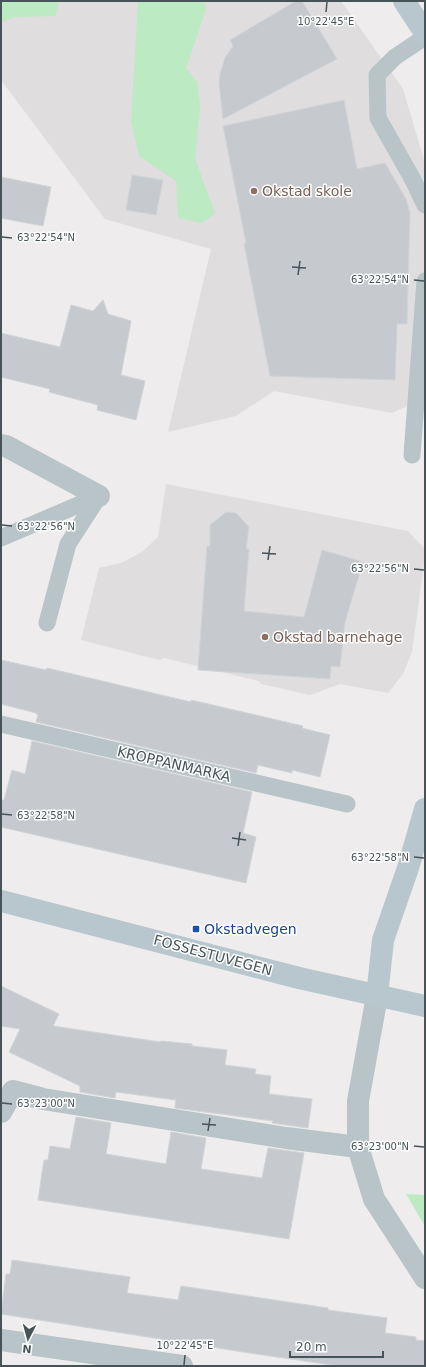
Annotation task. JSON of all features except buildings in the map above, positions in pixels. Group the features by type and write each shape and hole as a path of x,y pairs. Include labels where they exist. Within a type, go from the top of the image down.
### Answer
{"street":[{"path":"404,1 425,33"},
{"path":"1,445 6,446 99,496"},
{"path":"425,809 408,868 383,940 377,996 358,1102 358,1147 374,1199 425,1278"},
{"name":"FOSSESTUVEGEN","path":"1,901 300,978 425,1006"},
{"path":"1,1112 7,1088 43,1099 286,1138 358,1147"},
{"path":"1,1340 182,1366"}],"lane":[{"path":"425,36 395,57 377,75 378,118 412,178 425,205"},
{"path":"412,456 425,281"},
{"path":"1,538 99,496"},
{"path":"47,623 68,544 99,496"},
{"name":"KROPPANMARKA","path":"1,724 347,804"}],"shaded area":[{"name":"Okstad skole","path":"1,1 341,1 403,89 425,163 425,398 392,413 274,391 236,416 168,432 211,249 105,219 1,80"},
{"path":"166,484 408,531 425,549 425,556 412,652 403,674 388,693 340,684 310,695 261,684 259,681 164,658 159,660 81,640 99,568 121,563 142,552 158,537"}],"green space":[{"path":"1,1 59,1 55,16 15,17 1,22"},
{"path":"131,1 202,1 206,8 186,68 197,82 200,106 195,159 215,213 202,223 178,218 176,181 139,156 131,122 138,3"},
{"path":"406,1194 425,1195 425,1226"}],"place":[{"name":"Okstad skole","path":"254,191"},
{"name":"Okstad barnehage","path":"265,637"},
{"name":"Okstadvegen","path":"196,929"}]}
